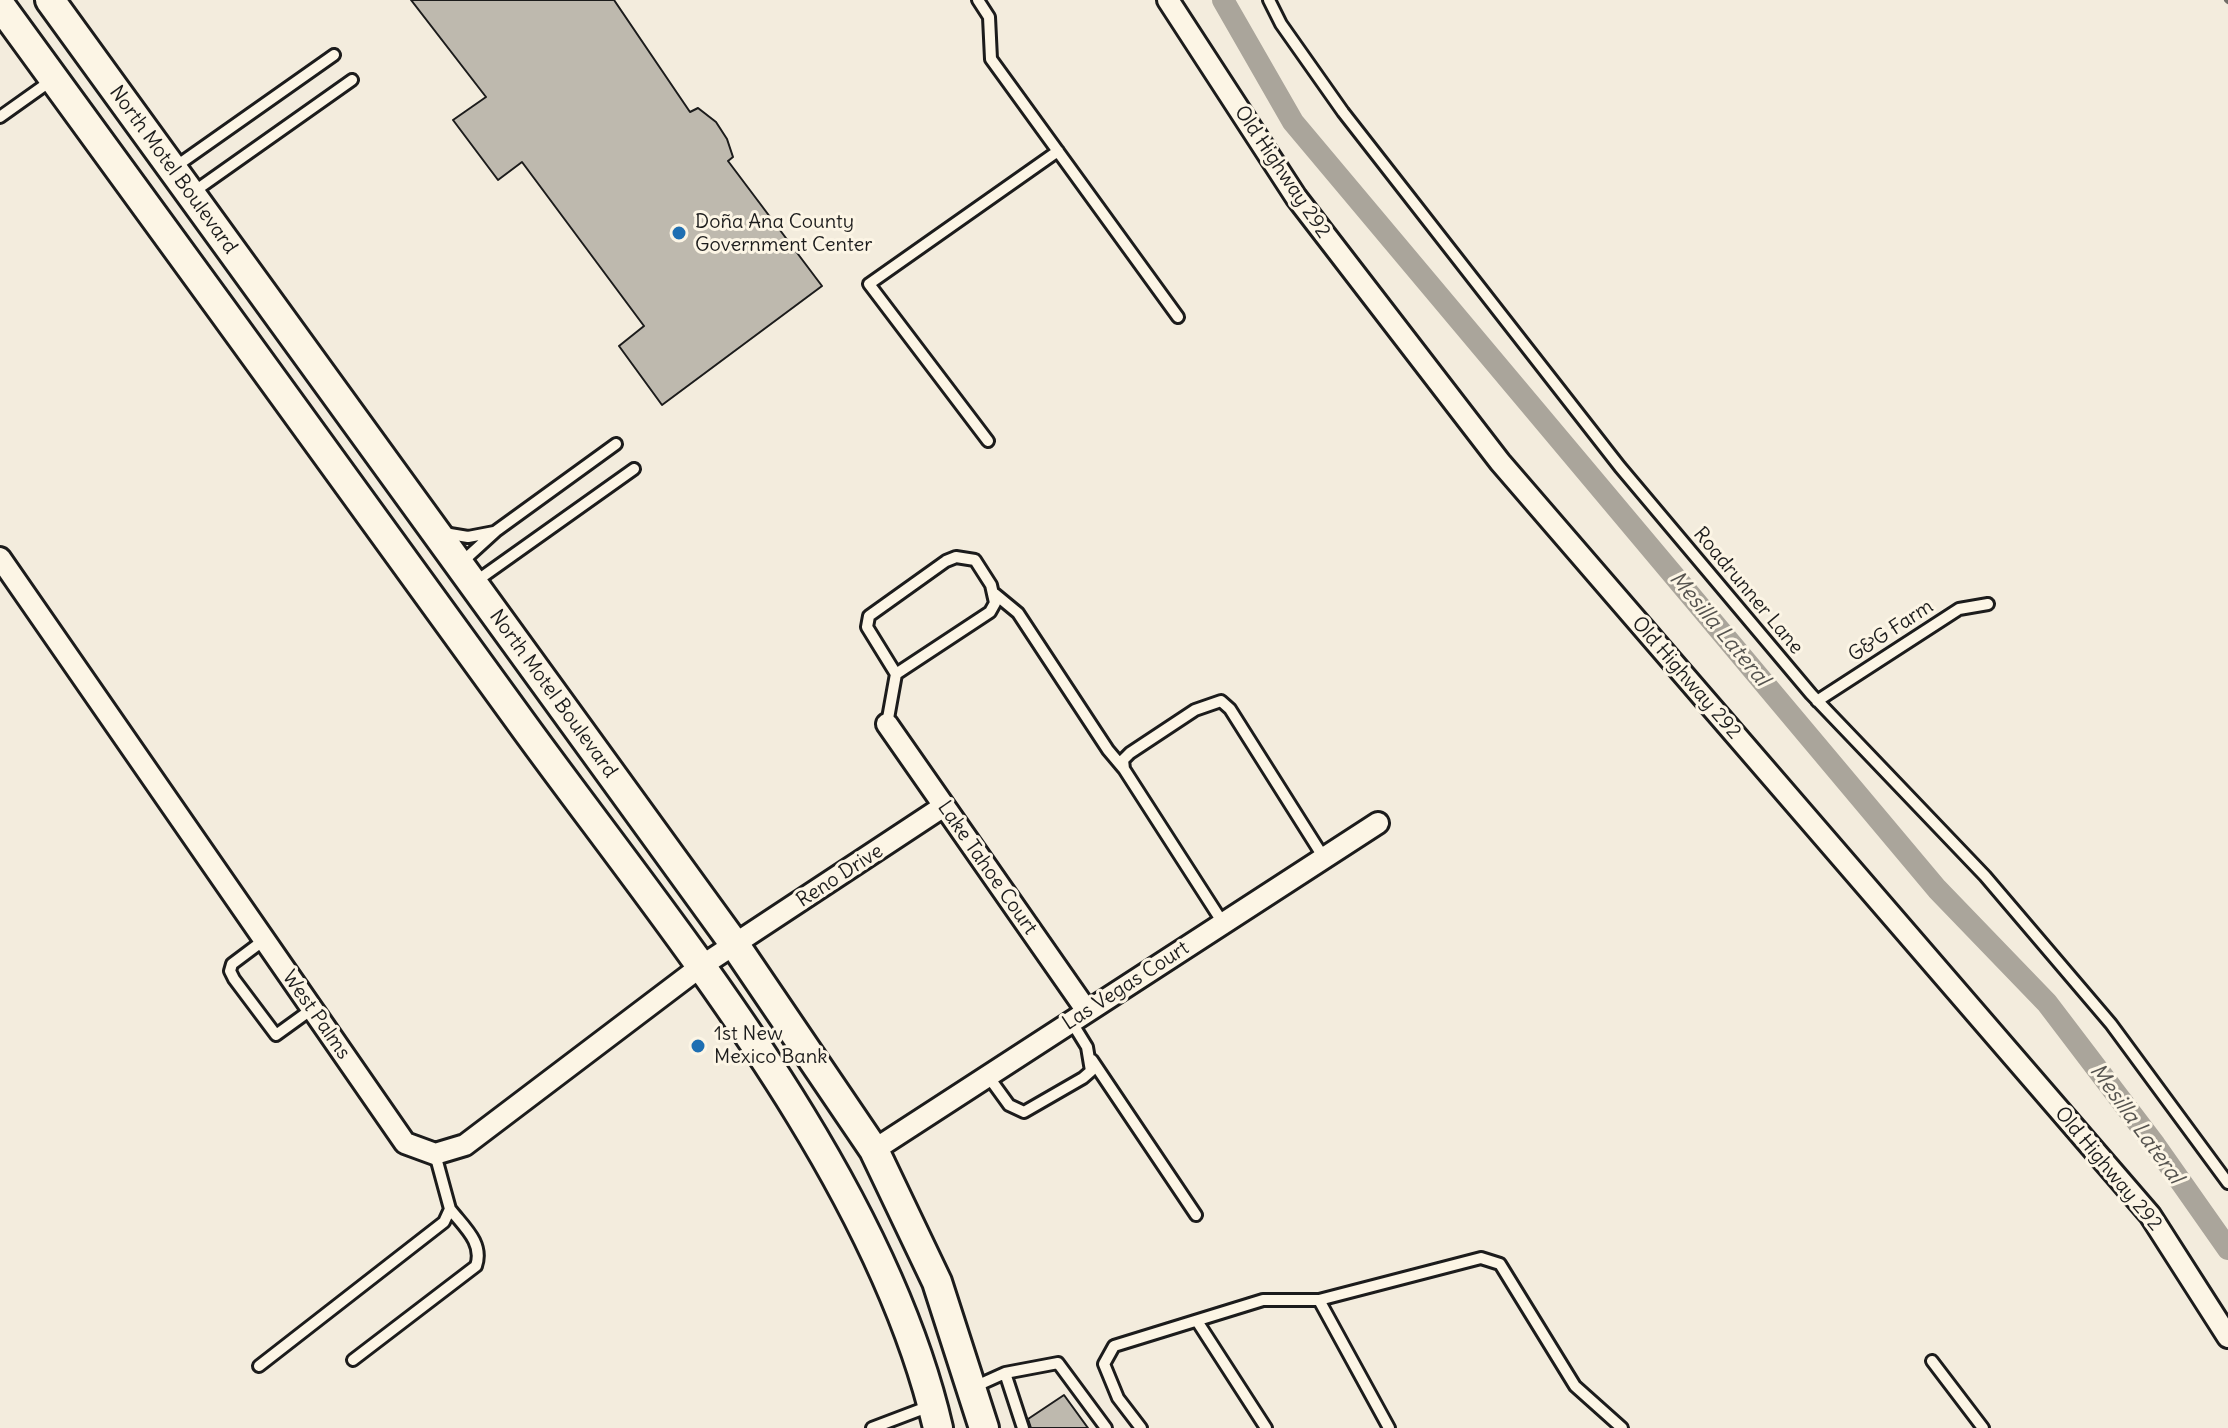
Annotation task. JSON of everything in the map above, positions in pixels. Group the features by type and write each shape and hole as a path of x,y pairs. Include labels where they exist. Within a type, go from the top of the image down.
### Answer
{"main road":[{"name":"North Motel Boulevard","path":"50,0 735,945 874,1150 937,1282 984,1428"},
{"path":"0,5 700,967 813,1136 883,1268 935,1416 972,1388"},
{"path":"136,192 172,168"},
{"path":"156,219 190,194"},
{"path":"431,598 466,574"}],"street":[{"name":"Old Highway 292","path":"1168,0 1296,197 1500,462 2150,1215 2228,1337"},
{"name":"West Palms","path":"0,558 405,1143 435,1154"},
{"name":"Lake Tahoe Court","path":"887,724 944,806 1079,1016"},
{"name":"Reno Drive","path":"735,945 944,806"},
{"name":"Las Vegas Court","path":"874,1150 1378,823"},
{"path":"435,1154 465,1145 700,967 735,945"}],"lane":[{"path":"978,0 989,17 991,59 1178,317"},
{"name":"Roadrunner Lane","path":"1269,0 1325,87 1421,216 1620,467 1817,701 1985,876 2101,1012 2163,1091 2228,1183"},
{"path":"172,168 334,55"},
{"path":"0,117 54,79"},
{"path":"190,194 352,80"},
{"path":"988,441 869,284 1058,151"},
{"path":"466,574 496,531 616,444"},
{"path":"466,574 634,469"},
{"path":"433,528 450,536 468,537 496,531"},
{"path":"887,724 896,674 867,627 873,610 956,557 975,560 995,594 1018,613 1223,923"},
{"path":"896,674 990,612 995,594"},
{"name":"G&G Farm","path":"1817,701 1959,609 1988,604"},
{"path":"1124,769 1123,760 1130,753 1195,710 1221,701 1230,709 1324,858"},
{"path":"264,940 232,964 230,971 234,979 276,1035 312,1009"},
{"path":"1079,1016 1092,1060 1196,1215"},
{"path":"988,1076 1009,1105 1024,1112 1083,1078 1091,1071 1092,1060"},
{"path":"353,1360 476,1266 480,1254 477,1244 450,1209 435,1154"},
{"path":"259,1366 430,1236 450,1209"},
{"path":"1141,1428 1110,1381 1104,1364 1107,1354 1123,1341 1263,1300 1319,1300 1423,1272 1492,1258 1500,1264 1575,1386 1622,1428"},
{"path":"1319,1300 1389,1428"},
{"path":"1197,1321 1266,1428"},
{"path":"1932,1361 1983,1428"},
{"path":"972,1388 1005,1373 1058,1363 1106,1428"},
{"path":"1005,1373 1023,1428"},
{"path":"872,1428 935,1416"}],"building":[{"name":"Doña Ana County Government Center","path":"411,0 614,0 690,112 698,108 716,122 727,139 733,157 728,161 822,286 662,405 619,346 644,326 522,162 498,180 453,120 486,97"},
{"path":"1064,1395 1088,1428 1031,1428 1028,1419"}],"waterway":[{"name":"Mesilla Lateral","path":"1223,0 1293,122 1937,889 2047,1003 2155,1145 2228,1249"}],"place":[{"name":"Doña Ana County Government Center","path":"679,233"},
{"name":"1st New Mexico Bank","path":"698,1046"}]}
